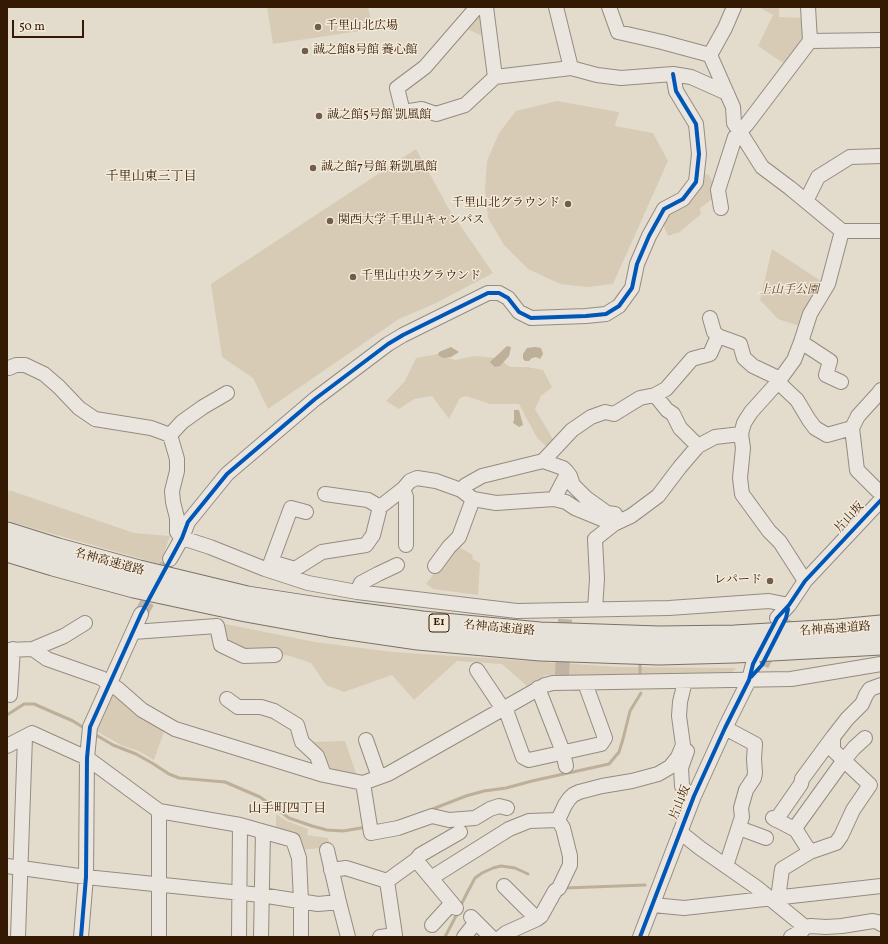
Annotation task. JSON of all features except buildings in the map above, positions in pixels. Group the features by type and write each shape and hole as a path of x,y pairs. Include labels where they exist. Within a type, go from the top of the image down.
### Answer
{"highway":[{"name":"名神高速道路","path":"7,533 139,571 247,597 422,622 540,633 659,637 735,636 881,626"},
{"name":"名神高速道路","path":"7,551 134,587 246,611 329,626 418,639 540,650 659,654 735,652 881,644"}],"street":[{"path":"477,7 425,67 397,88 404,112 422,109 436,114 465,105 496,77 571,68 597,75 621,78 673,74 691,77 727,93"},
{"path":"486,7 496,77"},
{"path":"556,7 571,68"},
{"path":"609,7 618,32 662,42 710,56 733,107 734,123 762,167 842,231 881,231"},
{"path":"710,56 734,7"},
{"path":"721,208 718,190 735,137 747,124 810,41 808,7"},
{"path":"810,41 881,40"},
{"path":"170,559 182,538 188,522 227,474 315,399 388,344 403,335 488,294 499,293 508,298 519,312 531,318 606,314 619,306 632,288 637,264 649,236 664,209 683,200 696,182 699,154 696,124 676,91 673,74"},
{"path":"806,201 818,177 850,157 881,156"},
{"path":"805,582 780,542 769,531 742,494 740,478 743,448 741,434 744,423 750,412 778,382 794,360 810,314 828,284 842,231"},
{"path":"710,318 714,332 718,336 740,344 744,358 753,366 774,376 778,382 797,400 808,420 815,428 827,435 852,428"},
{"path":"461,490 466,485 482,476 543,461 572,430 591,417 605,412 614,414 640,398 655,395 666,389 692,358 710,354 718,336"},
{"path":"801,342 830,361 826,375 841,382"},
{"path":"7,368 16,365 25,365 44,374 79,408 95,419 152,428 170,435"},
{"path":"881,390 858,416 852,428 857,470 877,490 881,491"},
{"path":"170,435 182,422 203,407 227,393"},
{"path":"655,395 667,410 673,414 680,428 698,446"},
{"path":"170,435 178,459 177,471 172,491 177,518 177,532 182,538 268,566 308,582 357,592 517,611 565,614 595,609 597,579 595,539 614,524 631,516 658,496 698,446 715,438 741,434"},
{"path":"543,461 563,468 570,476 573,485 586,498 607,513 631,516"},
{"path":"554,499 566,478 567,472"},
{"path":"268,566 295,569 322,552 366,545 373,535 380,507 403,489 410,481 416,478 436,481 461,490 473,499 496,503 554,499 566,502 575,508 614,524"},
{"path":"403,489 406,497 406,545"},
{"path":"325,494 368,500 380,507"},
{"path":"434,566 446,545 459,537 473,499"},
{"name":"片山坂","path":"595,609 669,608 769,601 784,614 805,582 881,500"},
{"path":"268,566 291,508 306,512"},
{"path":"357,592 361,583 397,565"},
{"path":"81,937 86,877 87,758 90,727 141,614"},
{"path":"10,695 10,650 33,649 64,636 85,623"},
{"path":"133,632 217,626 221,645 244,656 275,655"},
{"path":"33,649 47,659 101,678 118,689 142,710 175,729 324,774 363,783 388,774 538,688 562,679 585,683 791,679 881,664"},
{"name":"片山坂","path":"640,937 694,796 748,680 758,664"},
{"path":"477,670 506,713 523,757 529,760 601,744 605,738 585,683"},
{"path":"558,820 565,805 573,794 658,774 670,767 678,757 683,744 679,716 680,702 685,681"},
{"path":"810,852 795,828 774,819 801,784 802,779 833,737 847,719 862,704 870,689 881,685"},
{"path":"538,688 563,752 566,766"},
{"path":"227,699 238,707 261,707 274,710 297,725 302,742 317,756 324,774"},
{"path":"680,702 689,746 681,768 682,786 694,796"},
{"path":"725,728 756,744 754,778 746,790 741,808 742,817 726,866"},
{"path":"7,746 32,733 87,758 159,811 240,825 293,840 299,858 301,937"},
{"path":"18,937 14,867 25,737"},
{"path":"774,898 782,869 810,852 836,843 841,836 853,810 870,785 833,750 833,737"},
{"path":"795,828 844,760 865,738"},
{"path":"366,740 379,777"},
{"path":"363,783 371,833 398,828 432,816 449,820 475,818 490,809 506,805 509,829"},
{"path":"159,811 159,937"},
{"path":"431,878 509,829 529,820 558,820"},
{"path":"501,937 537,919 543,914 555,891 559,888 570,865 570,856 563,828 558,820"},
{"path":"239,937 240,825"},
{"path":"739,828 766,838"},
{"path":"261,937 263,832"},
{"path":"387,881 416,860 420,855 460,832"},
{"path":"680,832 700,848 774,898 805,927"},
{"path":"327,850 348,937"},
{"path":"416,860 454,905 432,925"},
{"path":"14,867 86,877 239,894 261,895 318,904 339,902"},
{"path":"332,870 346,868 387,881"},
{"path":"380,937 395,935 387,881"},
{"path":"504,886 537,919"},
{"path":"653,905 684,908 881,886"},
{"path":"464,937 473,920 490,937"},
{"path":"791,937 802,931 805,927 811,926 842,926 873,921 881,924"}],"green space":[{"name":"千里山北広場","path":"267,7 368,7 372,23 360,31 273,44"},
{"path":"759,7 779,7 779,17 803,18 804,40 786,65 758,46 773,15"},
{"path":"479,13 483,14 487,38 465,28"},
{"name":"千里山北グラウンド","path":"557,101 619,112 615,126 653,133 668,161 613,284 588,287 560,284 528,269 504,245 488,218 485,189 487,161 499,133 516,111"},
{"name":"千里山中央グラウンド","path":"416,149 449,209 493,273 434,304 399,319 268,409 253,378 222,357 211,284"},
{"path":"708,174 714,184 714,198 700,208 701,214 680,232 668,236 664,227 667,213 700,176"},
{"name":"上山手公園","path":"772,249 824,283 802,327 778,319 760,300"},
{"path":"438,354 455,360 475,356 498,358 510,367 528,367 543,370 552,387 541,396 535,409 554,441 546,446 537,438 519,404 490,404 466,396 460,398 449,419 432,396 414,399 399,409 386,401 405,381 416,358"},
{"path":"9,490 134,533 170,536 160,564 7,521 7,498"},
{"path":"455,545 473,555 472,559 480,563 478,595 433,589 426,584"},
{"path":"225,624 315,642 393,652 620,667 736,668 730,675 546,675 527,686 502,664 457,661 414,700 392,675 344,692 326,685 311,663 271,652 242,652 225,643"},
{"path":"116,692 165,729 154,760 139,751 123,746 96,730 110,694"},
{"path":"345,741 357,776 330,771 309,742"},
{"path":"276,814 287,821 308,829 307,835 328,838 330,847 301,850 276,831"}],"shaded area":[{"path":"507,346 511,347 509,356 500,366 495,367 490,362"},
{"path":"451,347 459,352 451,357 443,358 438,355 439,352"},
{"path":"527,348 541,348 543,354 540,359 536,357 529,361 525,361 523,359 523,354"},
{"path":"514,410 519,410 523,425 519,427 513,423"}],"waterway":[{"path":"640,662 640,677"},
{"path":"430,810 466,796 484,791 506,788 609,764 619,752 630,711 641,693"},
{"path":"7,715 24,704 34,704 73,721 84,728"},
{"path":"96,735 113,745 136,754 169,774 179,778 225,782 260,797 289,818 312,826 327,830 343,831 367,827"},
{"path":"460,907 475,878 482,873 501,866 515,868 528,874"},
{"path":"565,888 645,885"},
{"path":"445,937 458,912"}],"tunnel":[{"path":"141,614 170,559"},
{"path":"762,665 786,618"},
{"path":"562,675 565,619"}],"cycle path":[{"path":"81,937 86,877 87,758 90,727 141,614 182,538 188,522 227,474 315,399 388,344 403,335 488,293 499,293 508,298 519,312 531,318 606,314 619,306 632,288 637,264 649,236 664,209 683,199 696,182 699,154 696,124 676,91 673,74"},
{"path":"640,937 694,796 749,680 753,664 777,618 789,605 805,581 881,500"},
{"path":"751,677 762,665 786,618 788,609"}],"place":[{"name":"千里山北広場","path":"318,27"},
{"name":"誠之館8号館 養心館","path":"305,51"},
{"name":"誠之館5号館 凱風館","path":"319,116"},
{"name":"誠之館7号館 新凱風館","path":"313,168"},
{"name":"千里山北グラウンド","path":"568,204"},
{"name":"関西大学 千里山キャンパス","path":"330,221"},
{"name":"千里山中央グラウンド","path":"353,277"},
{"name":"レパード","path":"770,581"}],"district":[{"name":"千里山東三丁目","path":"151,178"},
{"name":"山手町四丁目","path":"287,810"}]}
